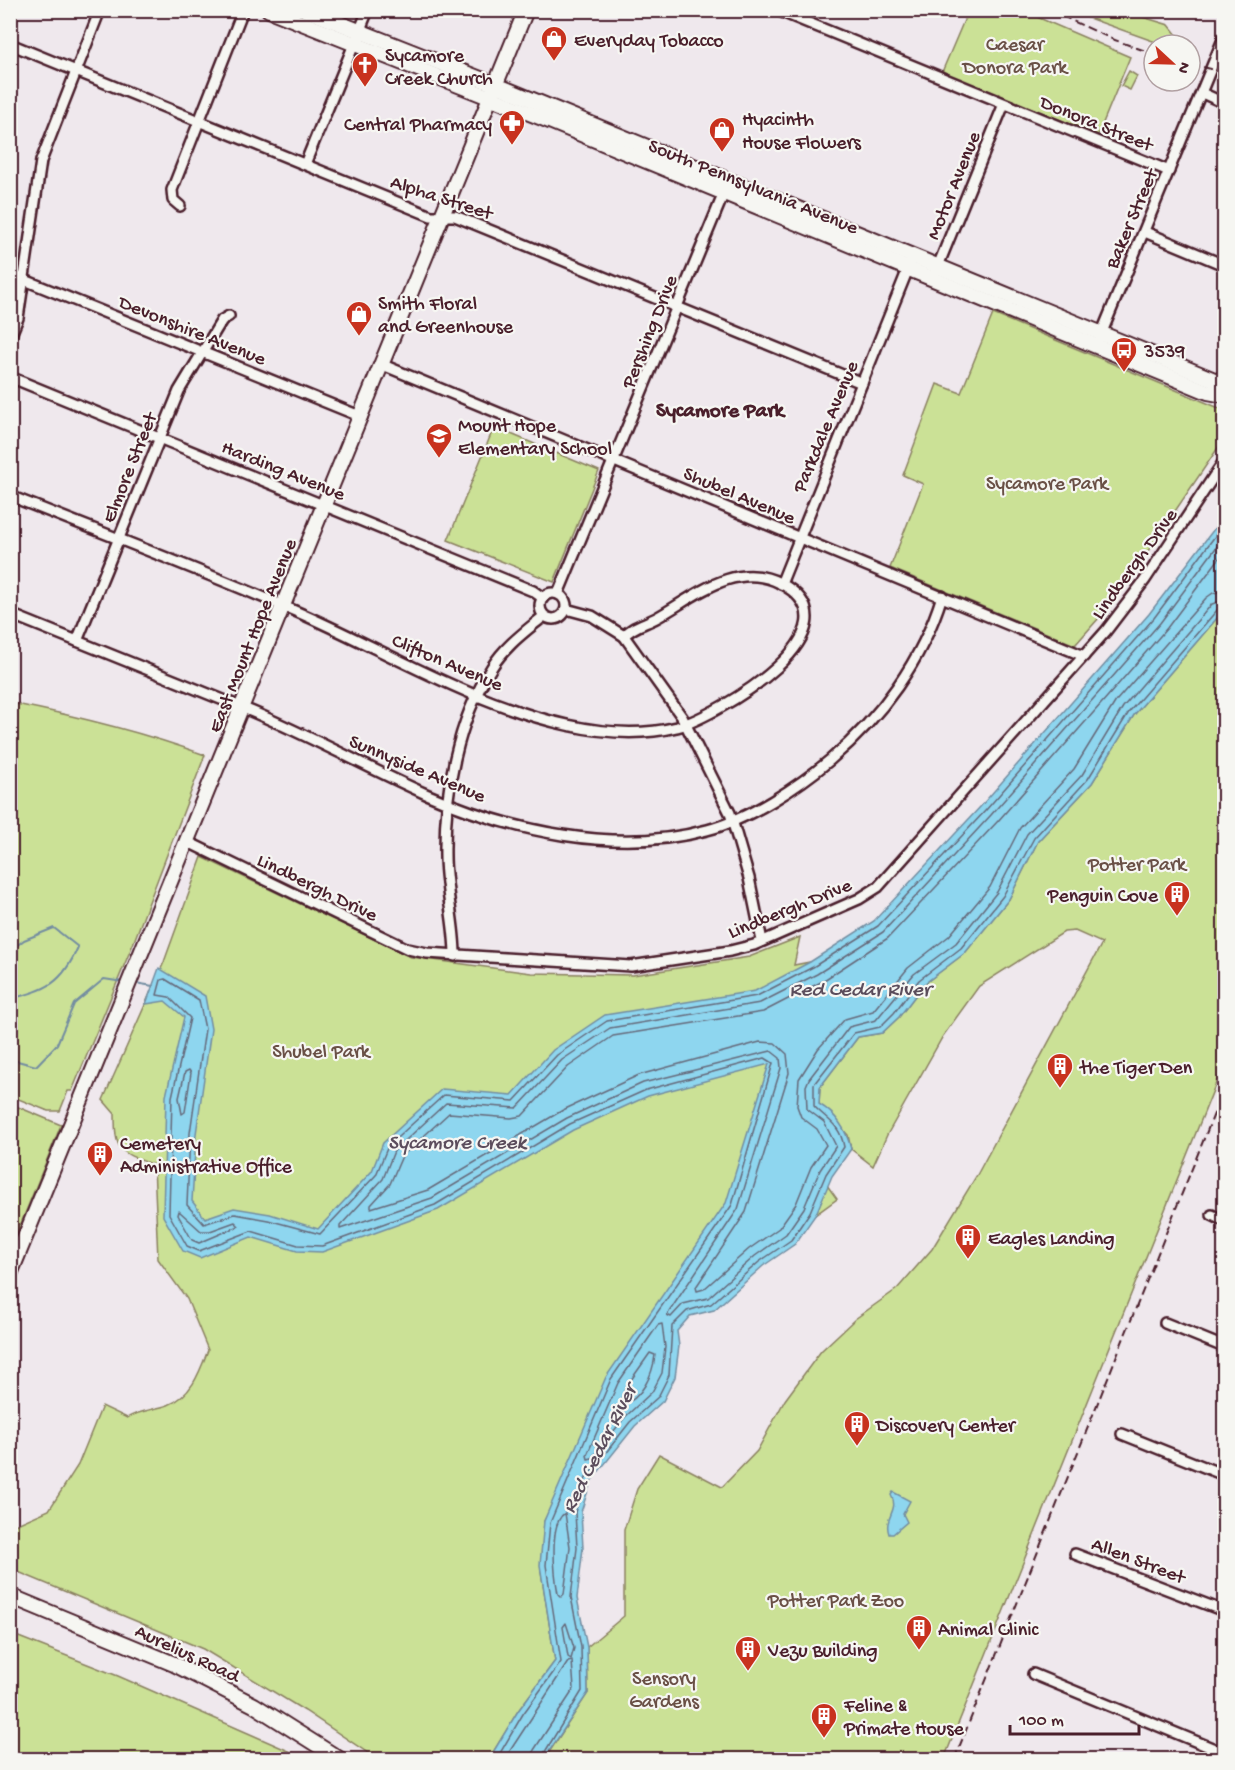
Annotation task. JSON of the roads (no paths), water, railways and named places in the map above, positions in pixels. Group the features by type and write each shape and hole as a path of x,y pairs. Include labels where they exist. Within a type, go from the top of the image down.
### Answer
{"street":[{"path":"10,336 18,318 41,161 100,10"},
{"path":"180,206 173,200 172,190 243,10"},
{"name":"South Pennsylvania Avenue","path":"269,10 356,39 494,92 1099,340 1224,386"},
{"name":"South Pennsylvania Avenue","path":"306,10 356,39"},
{"path":"305,164 368,10"},
{"name":"East Mount Hope Avenue","path":"10,1274 243,709 526,10"},
{"name":"Donora Street","path":"777,10 1169,171"},
{"name":"Baker Street","path":"1099,340 1224,37"},
{"name":"Alpha Street","path":"10,44 431,216 455,216 862,383"},
{"path":"1202,93 1224,103"},
{"name":"Motor Avenue","path":"936,273 1004,104"},
{"name":"Pershing Drive","path":"558,594 726,187"},
{"path":"1144,232 1224,265"},
{"name":"Parkdale Avenue","path":"781,584 797,538 910,262"},
{"name":"Devonshire Avenue","path":"10,274 362,417"},
{"name":"Elmore Street","path":"77,641 179,391 222,320 230,316"},
{"name":"South Pennsylvania Avenue","path":"1099,340 1208,392 1224,395"},
{"name":"Shubel Avenue","path":"383,365 1084,656"},
{"name":"Harding Avenue","path":"10,377 533,591 543,598"},
{"name":"Lindbergh Drive","path":"188,842 408,949 455,956 631,966 730,951 762,941 859,899 878,887 1084,656 1134,596 1224,461"},
{"name":"Clifton Avenue","path":"10,495 284,607 478,694 537,716 590,729 623,733 652,732 686,724 754,688 774,672 800,641 804,630 806,610 795,592 781,584"},
{"path":"624,636 635,626 656,619 697,591 719,581 760,577 781,584"},
{"path":"544,616 540,609 543,598 550,593 558,594 565,602 566,609"},
{"name":"Sunnyside Avenue","path":"10,614 243,709 448,803 526,827 580,837 677,837 733,822 812,775 866,728 905,675 942,596"},
{"path":"566,609 592,616 624,636 686,724 733,822 749,878 762,941"},
{"path":"455,956 455,929 445,856 448,803 456,757 478,694 492,666 515,640 544,616 557,618 566,609"},
{"path":"1212,1215 1224,1221"},
{"path":"1165,1323 1224,1347"},
{"path":"1122,1434 1224,1475"},
{"name":"Allen Street","path":"1075,1554 1224,1611"},
{"name":"Aurelius Road","path":"10,1596 174,1664 254,1705 341,1760"},
{"path":"1033,1674 1224,1753"}],"water":[{"name":"Red Cedar River","path":"1224,516 1224,610 1134,715 1092,783 1038,841 1009,899 965,953 924,984 899,1017 882,1033 858,1037 820,1087 819,1104 840,1122 851,1149 832,1176 816,1214 795,1244 763,1266 714,1310 690,1316 677,1331 679,1346 675,1377 663,1401 635,1426 591,1481 581,1512 583,1548 577,1598 587,1647 588,1693 544,1759 489,1759 518,1711 555,1661 540,1565 544,1521 606,1377 726,1203 769,1064 648,1096 573,1130 438,1210 322,1252 297,1251 251,1237 200,1258 183,1251 163,1216 166,1096 184,1017 165,1001 146,1004 159,968 205,996 211,1029 196,1134 192,1201 205,1218 234,1208 270,1214 318,1229 372,1171 383,1143 442,1089 512,1095 553,1050 605,1015 755,991 810,962 874,921 981,806 1149,614"},
{"path":"893,1492 910,1501 903,1514 907,1522 893,1534 889,1534 888,1523 894,1505 891,1495"}],"waterway":[{"name":"Sycamore Creek","path":"10,951 24,940 54,928 78,947 66,969 52,983 34,992 10,999"},
{"name":"Sycamore Creek","path":"10,1059 36,1066 57,1044 74,1004 104,979 123,982"},
{"name":"Sycamore Creek","path":"135,983 153,986"}],"railway":[{"path":"1049,10 1112,39 1142,50"},
{"path":"1202,67 1224,72"},
{"path":"954,1760 1224,1089"}],"place":[{"name":"Everyday Tobacco","path":"554,62"},
{"name":"Sycamore Creek Church","path":"365,88"},
{"name":"Central Pharmacy","path":"512,146"},
{"name":"Hyacinth House Flowers","path":"722,153"},
{"name":"Smith Floral and Greenhouse","path":"359,337"},
{"name":"3539","path":"1124,373"},
{"name":"Mount Hope Elementary School","path":"439,459"},
{"name":"Penguin Cove","path":"1177,917"},
{"name":"the Tiger Den","path":"1060,1089"},
{"name":"Cemetery Administrative Office","path":"100,1177"},
{"name":"Eagles Landing","path":"968,1260"},
{"name":"Discovery Center","path":"857,1447"},
{"name":"Animal Clinic","path":"919,1651"},
{"name":"Vezu Building","path":"748,1672"},
{"name":"Feline & Primate House","path":"824,1739"}],"district":[{"name":"Sycamore Park","path":"720,409"}],"park label":[{"name":"Caesar Donora Park","path":"1015,54"},
{"name":"Potter Park","path":"1137,863"},
{"name":"Shubel Park","path":"321,1050"},
{"name":"Potter Park Zoo","path":"836,1599"},
{"name":"Sensory Gardens","path":"664,1688"}]}
